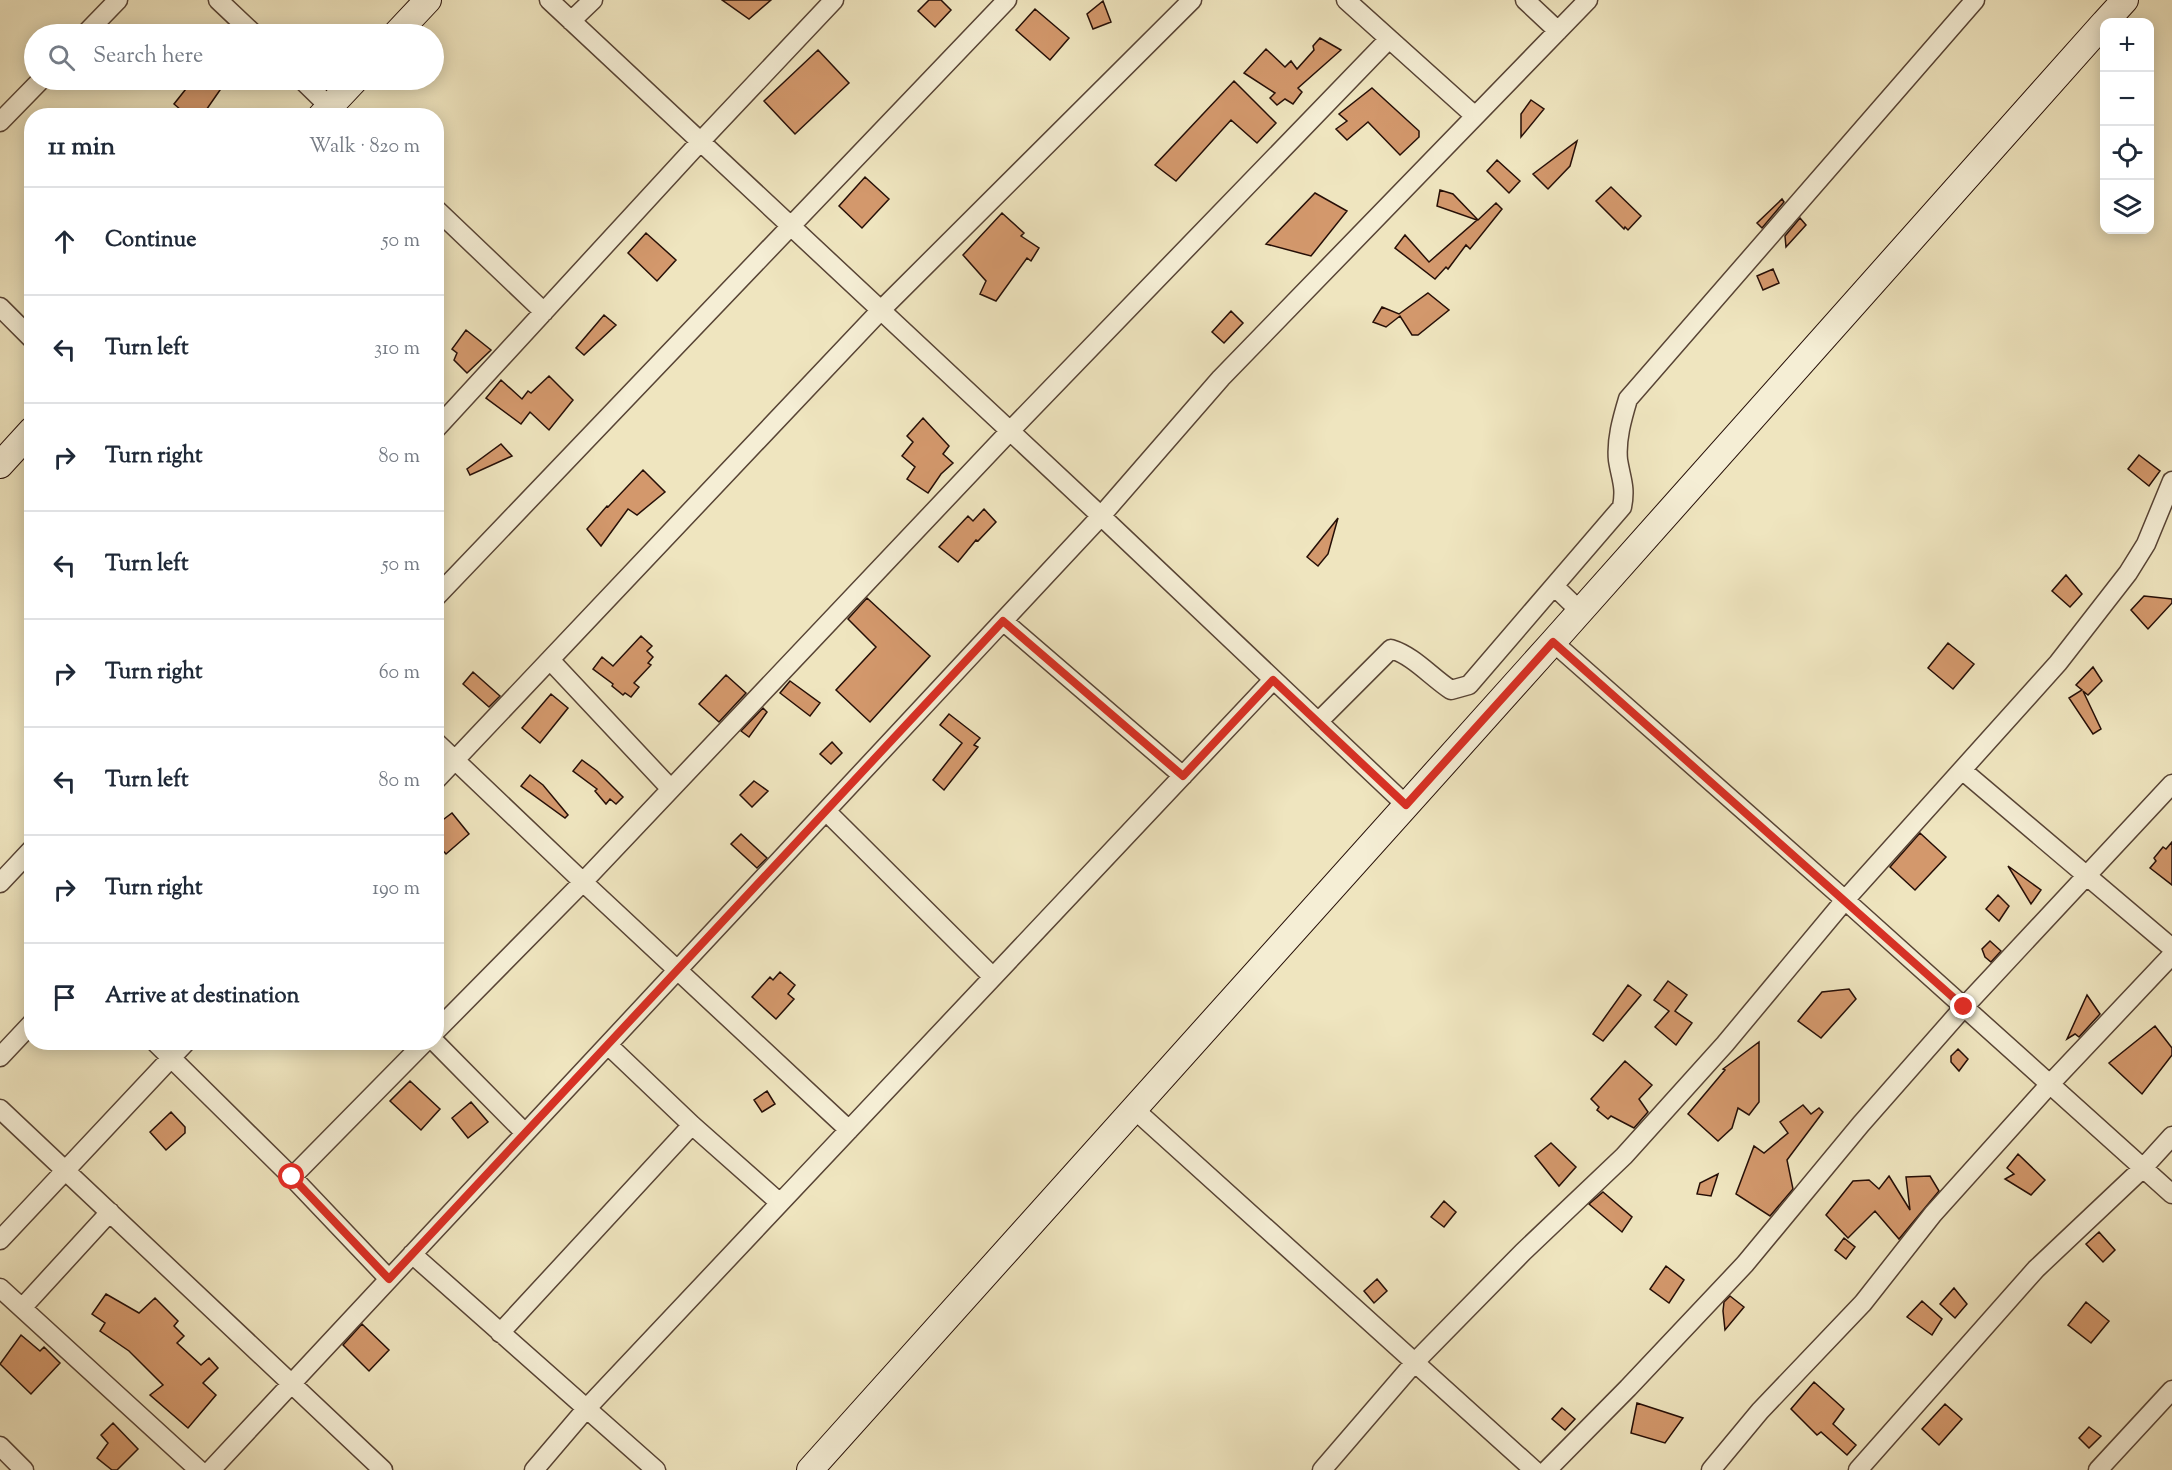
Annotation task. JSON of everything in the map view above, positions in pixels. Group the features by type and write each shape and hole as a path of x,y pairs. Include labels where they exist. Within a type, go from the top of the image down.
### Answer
{"street":[{"path":"95,24 118,0"},
{"path":"218,0 243,24"},
{"path":"405,24 428,0"},
{"path":"549,0 879,311 1101,516 1406,805"},
{"path":"572,21 593,0"},
{"path":"444,420 834,0"},
{"path":"444,589 1007,0"},
{"path":"444,772 879,311 1192,0"},
{"path":"1346,0 1476,116"},
{"path":"1526,0 1558,31"},
{"path":"211,1470 1101,516 1221,378 1588,0"},
{"path":"1317,722 1392,649 1402,652 1451,690 1469,685 1622,507 1625,493 1618,458 1620,425 1628,399 1975,0"},
{"path":"2109,18 2125,0"},
{"path":"810,1470 2100,29"},
{"path":"444,1023 583,882 1010,431 1389,39"},
{"path":"0,122 31,90"},
{"path":"311,90 326,108"},
{"path":"333,108 347,90"},
{"path":"444,217 544,312"},
{"path":"0,307 24,331"},
{"path":"0,465 24,439"},
{"path":"1322,1470 1342,1444 1415,1362 1523,1252 1624,1156 1725,1044 1845,900 2058,663 2128,573 2146,544 2172,481"},
{"path":"1554,586 1580,611"},
{"path":"1003,621 1183,776"},
{"path":"1553,642 2172,1194"},
{"path":"550,660 671,789"},
{"path":"534,1470 586,1409 1273,680"},
{"path":"444,750 849,1130"},
{"path":"1962,770 2172,948"},
{"path":"1547,1470 1745,1264 1861,1124 1964,1007 2172,784"},
{"path":"826,811 993,977"},
{"path":"0,883 24,858"},
{"path":"1710,1470 1760,1411 1863,1303 1934,1214 2050,1084 2172,955"},
{"path":"0,1057 24,1032"},
{"path":"608,1045 692,1125 780,1203"},
{"path":"163,1050 292,1177 389,1279"},
{"path":"0,1240 179,1050"},
{"path":"292,1177 417,1050"},
{"path":"443,1050 525,1133"},
{"path":"0,1108 383,1470"},
{"path":"1134,1109 1534,1470"},
{"path":"500,1333 692,1125"},
{"path":"1858,1470 2036,1269 2143,1168 2172,1136"},
{"path":"21,1308 110,1212"},
{"path":"412,1254 656,1470"},
{"path":"0,1288 199,1470"},
{"path":"2098,1470 2172,1390"},
{"path":"0,1446 24,1470"}],"building":[{"path":"722,0 771,0 749,19"},
{"path":"929,0 941,0 951,10 935,27 918,11"},
{"path":"1103,1 1111,22 1093,29 1087,14"},
{"path":"1035,9 1069,38 1050,60 1016,30"},
{"path":"1320,38 1341,50 1298,88 1302,92 1293,104 1285,99 1277,105 1270,98 1275,93 1244,73 1266,49 1285,67 1291,61 1297,69 1314,50 1313,46"},
{"path":"818,50 849,83 795,134 764,101"},
{"path":"1234,81 1276,123 1257,143 1231,120 1176,181 1155,165"},
{"path":"1372,88 1419,131 1419,137 1400,155 1368,122 1347,140 1336,129 1347,121 1339,114"},
{"path":"185,90 220,90 208,108 179,108 174,104"},
{"path":"1531,100 1544,109 1521,137 1521,114"},
{"path":"1577,141 1570,166 1548,189 1533,174"},
{"path":"1497,160 1520,181 1509,193 1487,171"},
{"path":"865,177 889,199 862,228 839,206"},
{"path":"1611,187 1641,216 1628,230 1625,227 1624,229 1596,201"},
{"path":"1440,190 1453,194 1478,220 1496,203 1502,209 1470,249 1466,245 1448,269 1446,267 1435,279 1395,248 1405,235 1429,262 1477,220 1437,206"},
{"path":"1315,193 1347,211 1311,256 1266,244"},
{"path":"1782,199 1784,202 1762,228 1757,223"},
{"path":"1002,213 1024,233 1021,236 1039,248 1031,261 1027,258 996,301 980,294 986,281 963,255"},
{"path":"1800,218 1806,225 1786,247 1785,236"},
{"path":"646,233 676,260 657,281 628,253"},
{"path":"1773,269 1779,283 1763,290 1757,276"},
{"path":"1428,293 1449,310 1418,335 1412,335 1400,316 1386,327 1373,322 1382,307 1399,314"},
{"path":"1231,311 1243,323 1224,343 1212,332"},
{"path":"604,315 616,325 584,355 576,348"},
{"path":"466,330 491,350 467,373 454,360 457,353 452,349"},
{"path":"549,376 573,400 549,430 530,412 521,424 486,398 501,380 522,399 528,391 531,393"},
{"path":"923,418 949,446 943,454 953,463 941,474 928,493 907,479 915,467 902,456 913,442 907,436"},
{"path":"501,444 512,456 470,475 467,469"},
{"path":"2139,455 2160,471 2149,486 2128,469"},
{"path":"643,470 665,492 637,515 628,509 601,546 587,529"},
{"path":"984,509 996,522 978,541 976,540 958,562 939,547 968,516 973,521"},
{"path":"1338,518 1328,554 1318,566 1307,557"},
{"path":"2066,575 2082,594 2070,607 2052,591"},
{"path":"2144,596 2172,599 2172,603 2148,629 2131,610"},
{"path":"867,598 930,656 870,722 836,690 876,647 848,619"},
{"path":"641,636 652,646 647,651 653,657 648,663 651,665 634,683 639,687 631,697 625,693 623,695 593,669 602,657 613,666"},
{"path":"1948,643 1974,664 1953,689 1928,668"},
{"path":"2093,667 2102,681 2088,695 2083,691 2101,729 2093,734 2069,698 2082,690 2076,685"},
{"path":"473,672 500,696 489,707 463,684"},
{"path":"726,675 746,693 719,722 699,704"},
{"path":"790,681 820,703 810,716 780,693"},
{"path":"551,694 568,708 540,743 522,728"},
{"path":"763,708 767,712 749,737 741,731"},
{"path":"949,714 980,738 974,745 978,747 944,790 933,780 962,743 940,725"},
{"path":"832,742 842,753 831,764 820,754"},
{"path":"582,760 597,771 623,797 616,804 610,799 606,804 595,791 597,789 573,771"},
{"path":"530,775 543,785 568,815 565,818 521,786"},
{"path":"754,781 768,791 752,807 740,795"},
{"path":"452,813 469,834 446,854 444,852 444,819"},
{"path":"1920,833 1946,857 1915,890 1890,867"},
{"path":"741,834 767,858 757,868 731,844"},
{"path":"2172,842 2172,885 2150,868 2156,861 2154,858 2163,847 2166,849"},
{"path":"2008,866 2041,890 2031,904"},
{"path":"1998,895 2009,906 1999,921 1986,909"},
{"path":"1990,941 2001,951 1991,962 1985,957 1982,949"},
{"path":"780,972 795,985 788,994 794,999 776,1019 752,997 770,977 773,980"},
{"path":"1668,981 1687,995 1675,1011 1692,1023 1676,1045 1655,1027 1669,1011 1654,1000"},
{"path":"1628,985 1641,995 1603,1041 1593,1034"},
{"path":"1849,989 1856,999 1821,1038 1798,1021 1822,992"},
{"path":"2087,995 2100,1014 2079,1037 2075,1034 2067,1039"},
{"path":"2155,1026 2172,1048 2172,1055 2142,1094 2109,1063"},
{"path":"1759,1042 1759,1102 1749,1115 1738,1108 1732,1128 1718,1141 1688,1114 1725,1070 1723,1069"},
{"path":"1958,1049 1968,1059 1959,1071 1951,1062 1951,1056"},
{"path":"1625,1061 1652,1085 1639,1099 1648,1112 1634,1128 1611,1116 1608,1119 1597,1110 1599,1107 1591,1099"},
{"path":"410,1081 440,1109 421,1130 390,1101"},
{"path":"767,1091 775,1104 762,1112 754,1100"},
{"path":"471,1102 488,1122 468,1138 452,1118"},
{"path":"1803,1105 1811,1114 1819,1108 1823,1112 1787,1160 1793,1189 1770,1216 1736,1194 1754,1146 1764,1153 1788,1133 1780,1122"},
{"path":"171,1112 185,1127 185,1133 166,1150 150,1132"},
{"path":"1551,1143 1576,1167 1559,1186 1535,1156"},
{"path":"2018,1154 2045,1180 2031,1195 2005,1179 2014,1174 2007,1168"},
{"path":"1718,1174 1711,1196 1697,1194 1700,1183"},
{"path":"1889,1176 1910,1210 1906,1177 1930,1176 1939,1191 1899,1239 1875,1211 1848,1238 1826,1215 1853,1181 1869,1180 1879,1189"},
{"path":"1603,1192 1632,1217 1622,1232 1589,1204"},
{"path":"1444,1201 1456,1212 1444,1227 1431,1217"},
{"path":"2099,1232 2115,1250 2103,1262 2086,1244"},
{"path":"1844,1238 1855,1247 1846,1259 1835,1250"},
{"path":"1666,1266 1684,1280 1669,1303 1650,1289"},
{"path":"1377,1279 1387,1291 1374,1303 1364,1291"},
{"path":"1954,1288 1967,1304 1955,1318 1940,1304"},
{"path":"106,1294 139,1313 155,1298 178,1321 174,1326 184,1336 177,1343 201,1365 209,1358 218,1368 203,1383 216,1395 188,1428 150,1395 163,1385 129,1351 100,1331 105,1323 92,1314"},
{"path":"1730,1296 1744,1307 1725,1330 1724,1302"},
{"path":"1922,1301 1942,1319 1932,1335 1907,1317"},
{"path":"2086,1302 2109,1321 2091,1343 2068,1325"},
{"path":"362,1324 389,1350 369,1371 343,1345"},
{"path":"21,1335 40,1351 44,1347 60,1363 31,1394 0,1364"},
{"path":"1814,1382 1844,1409 1833,1424 1856,1445 1847,1455 1821,1432 1817,1435 1791,1409"},
{"path":"1637,1403 1683,1418 1665,1443 1631,1433"},
{"path":"1945,1404 1962,1419 1939,1445 1922,1429"},
{"path":"1562,1408 1575,1419 1565,1430 1552,1419"},
{"path":"113,1423 138,1449 117,1470 112,1470 97,1458 108,1443 101,1435"},
{"path":"2089,1427 2101,1436 2089,1448 2079,1438"}],"route":[{"path":"292,1177 389,1279 1003,621 1183,776 1273,680 1406,805 1553,642 1964,1007"}]}
